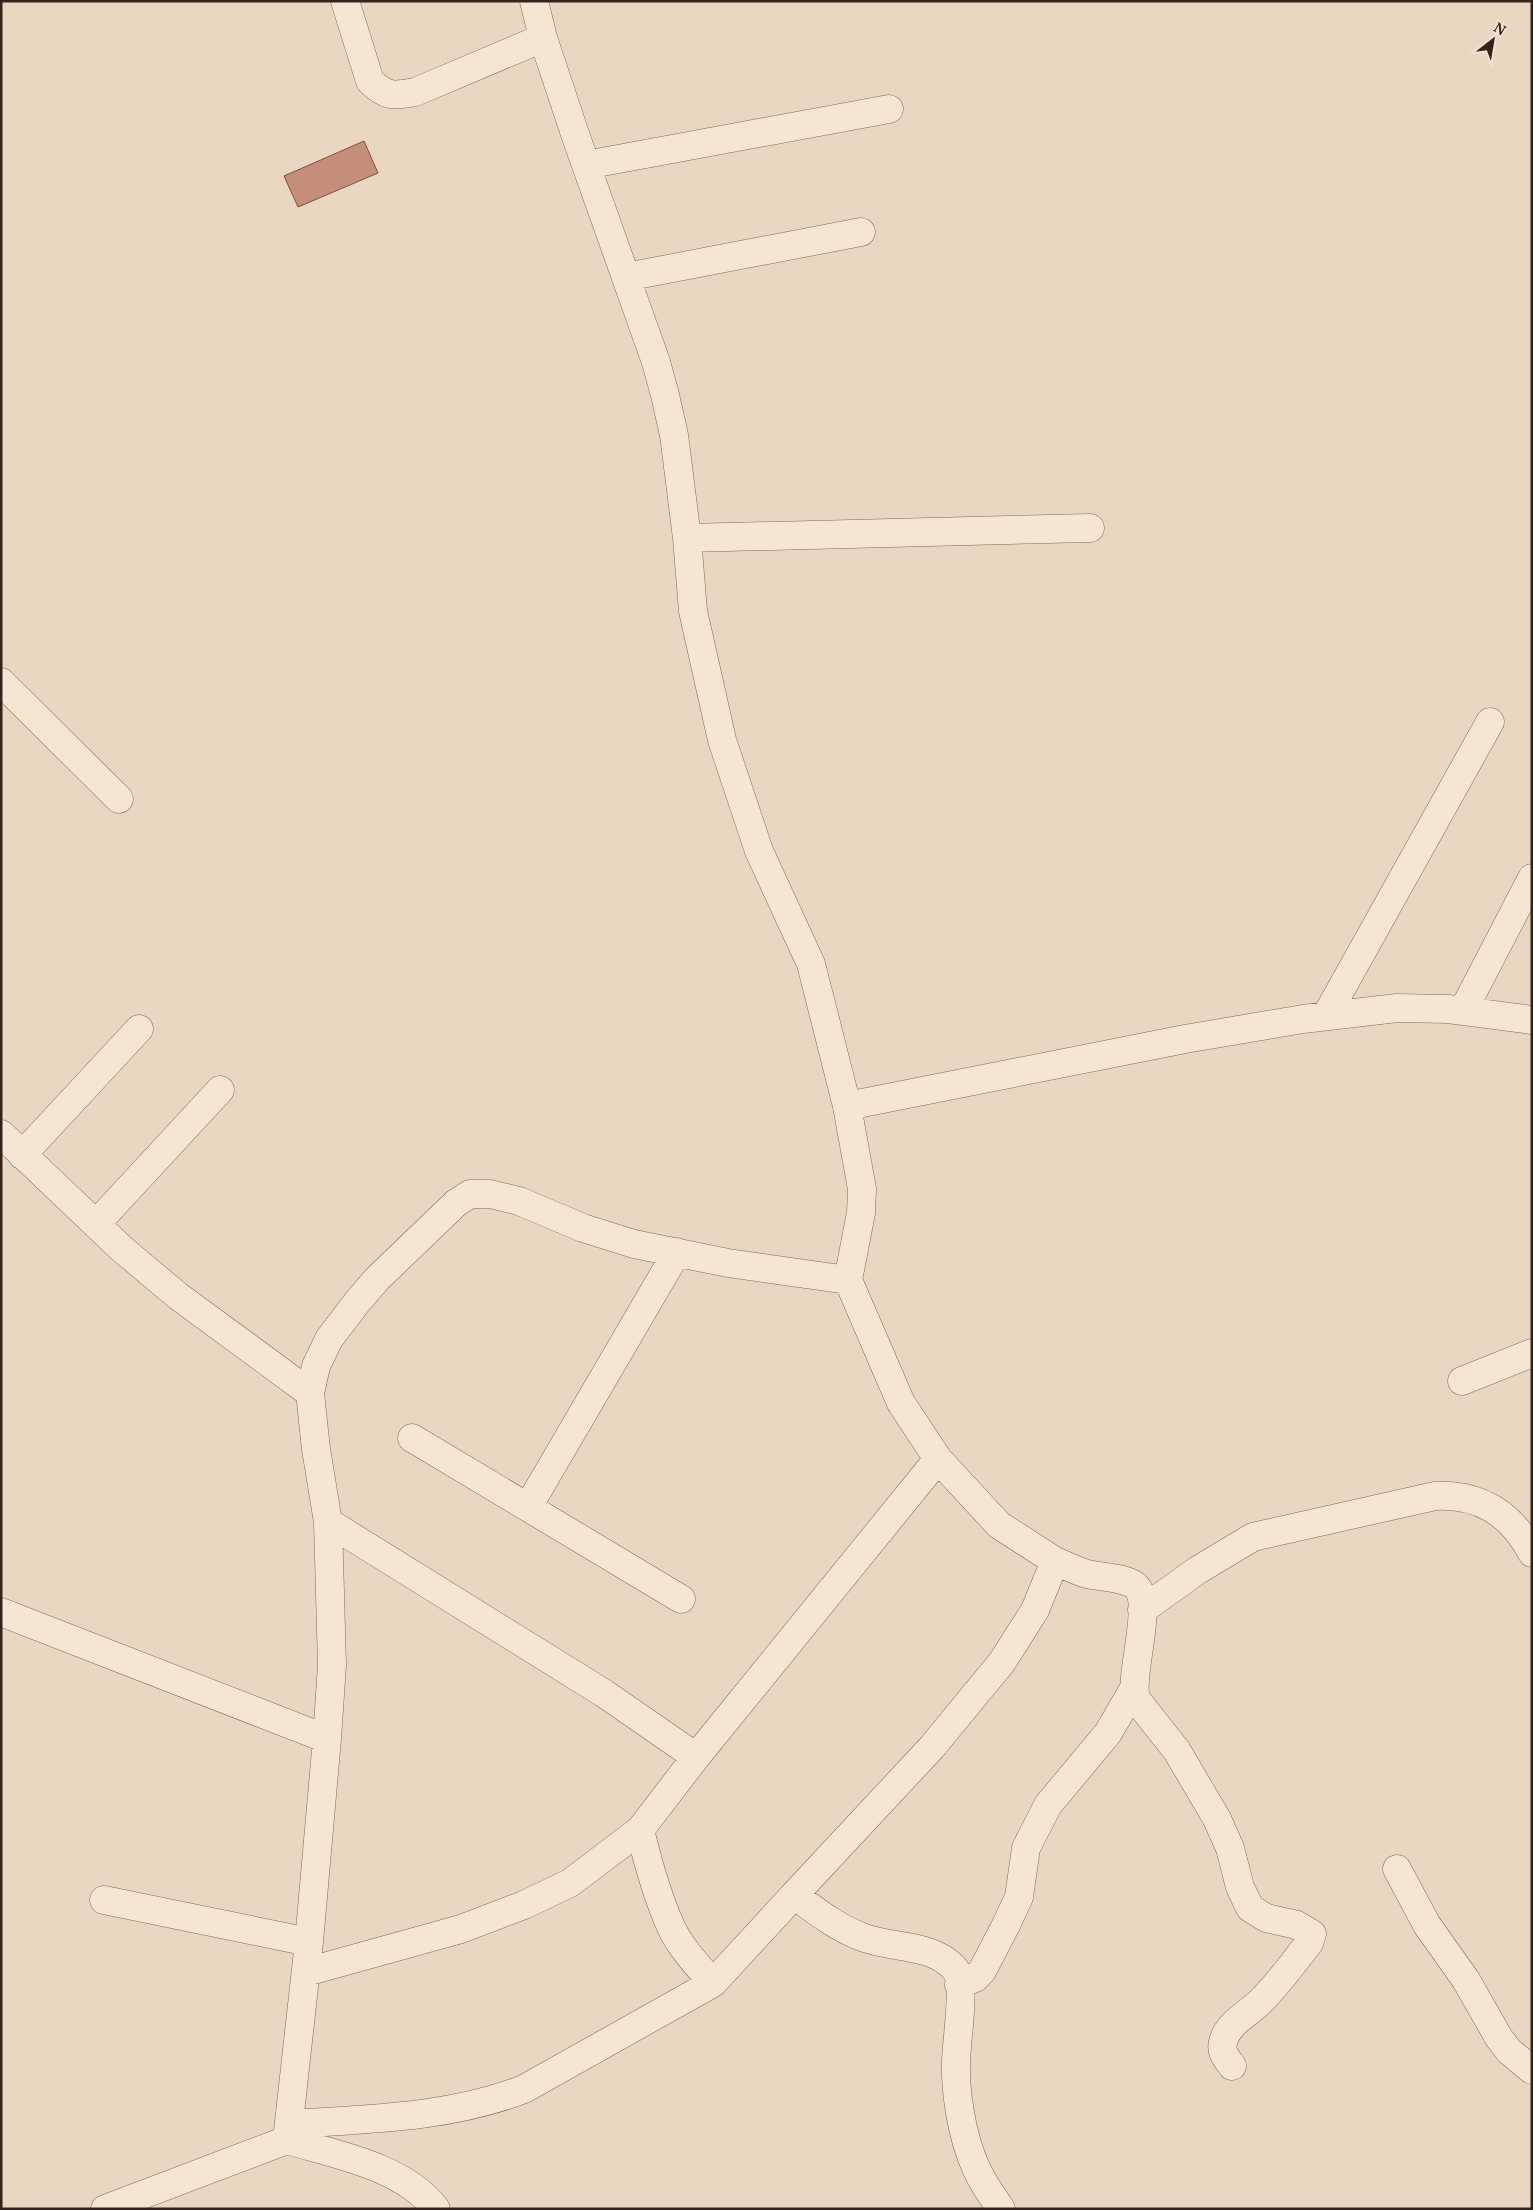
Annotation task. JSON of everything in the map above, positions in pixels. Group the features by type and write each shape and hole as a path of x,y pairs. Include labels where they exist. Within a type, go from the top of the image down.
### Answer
{"street":[{"path":"344,1 370,81 379,89 395,96 415,92 544,38"},
{"path":"534,1 544,38 586,165 656,362 665,395 674,435 687,538 692,611 722,740 759,850 811,964 847,1106 862,1189 861,1213 848,1280 901,1403 938,1459 999,1524 1055,1561 1085,1574 1130,1582 1141,1593 1142,1610 1133,1690 1108,1733 1048,1805 1026,1848 1019,1897 1006,1925 982,1971 975,1978 960,1985"},
{"path":"586,165 889,109"},
{"path":"626,277 861,232"},
{"path":"687,538 1090,528"},
{"path":"1,682 120,799"},
{"path":"1326,1016 1490,722"},
{"path":"1463,1011 1532,878"},
{"path":"847,1106 1185,1039 1326,1016 1397,1008 1463,1011 1532,1020"},
{"path":"22,1155 139,1029"},
{"path":"96,1224 220,1090"},
{"path":"1,1134 96,1224 178,1296 310,1394"},
{"path":"288,2132 309,1942 328,1739 332,1665 328,1522 316,1449 310,1394 316,1366 329,1339 377,1278 456,1203 470,1194 490,1194 519,1201 583,1228 634,1244 728,1263 848,1280"},
{"path":"528,1507 677,1252"},
{"path":"1462,1381 1532,1354"},
{"path":"412,1438 682,1599"},
{"path":"306,1972 461,1929 524,1905 570,1883 640,1830 696,1757 938,1459"},
{"path":"1142,1610 1198,1570 1253,1537 1435,1496 1455,1495 1484,1503 1503,1516 1524,1538 1531,1549"},
{"path":"328,1522 605,1694 696,1757"},
{"path":"104,2209 288,2132 400,2117 494,2100 524,2089 713,1983 932,1747 1002,1662 1035,1610 1055,1561"},
{"path":"1,1612 328,1739"},
{"path":"1133,1690 1142,1708 1177,1751 1217,1819 1230,1848 1240,1887 1250,1908 1266,1918 1297,1925 1312,1934 1309,1943 1267,1994 1234,2024 1228,2032 1223,2042 1222,2052 1232,2066"},
{"path":"640,1830 651,1875 672,1928 697,1965 713,1983"},
{"path":"1397,1869 1427,1925 1466,1980 1499,2038 1508,2051 1532,2070"},
{"path":"794,1895 835,1925 862,1937 917,1949 939,1957 954,1968 958,1974 960,2018 956,2050 958,2090 964,2136 976,2170 1001,2209"},
{"path":"104,1900 309,1942"},
{"path":"288,2132 382,2169 411,2184 436,2209"}],"building":[{"path":"364,141 378,173 298,207 284,176"}]}
